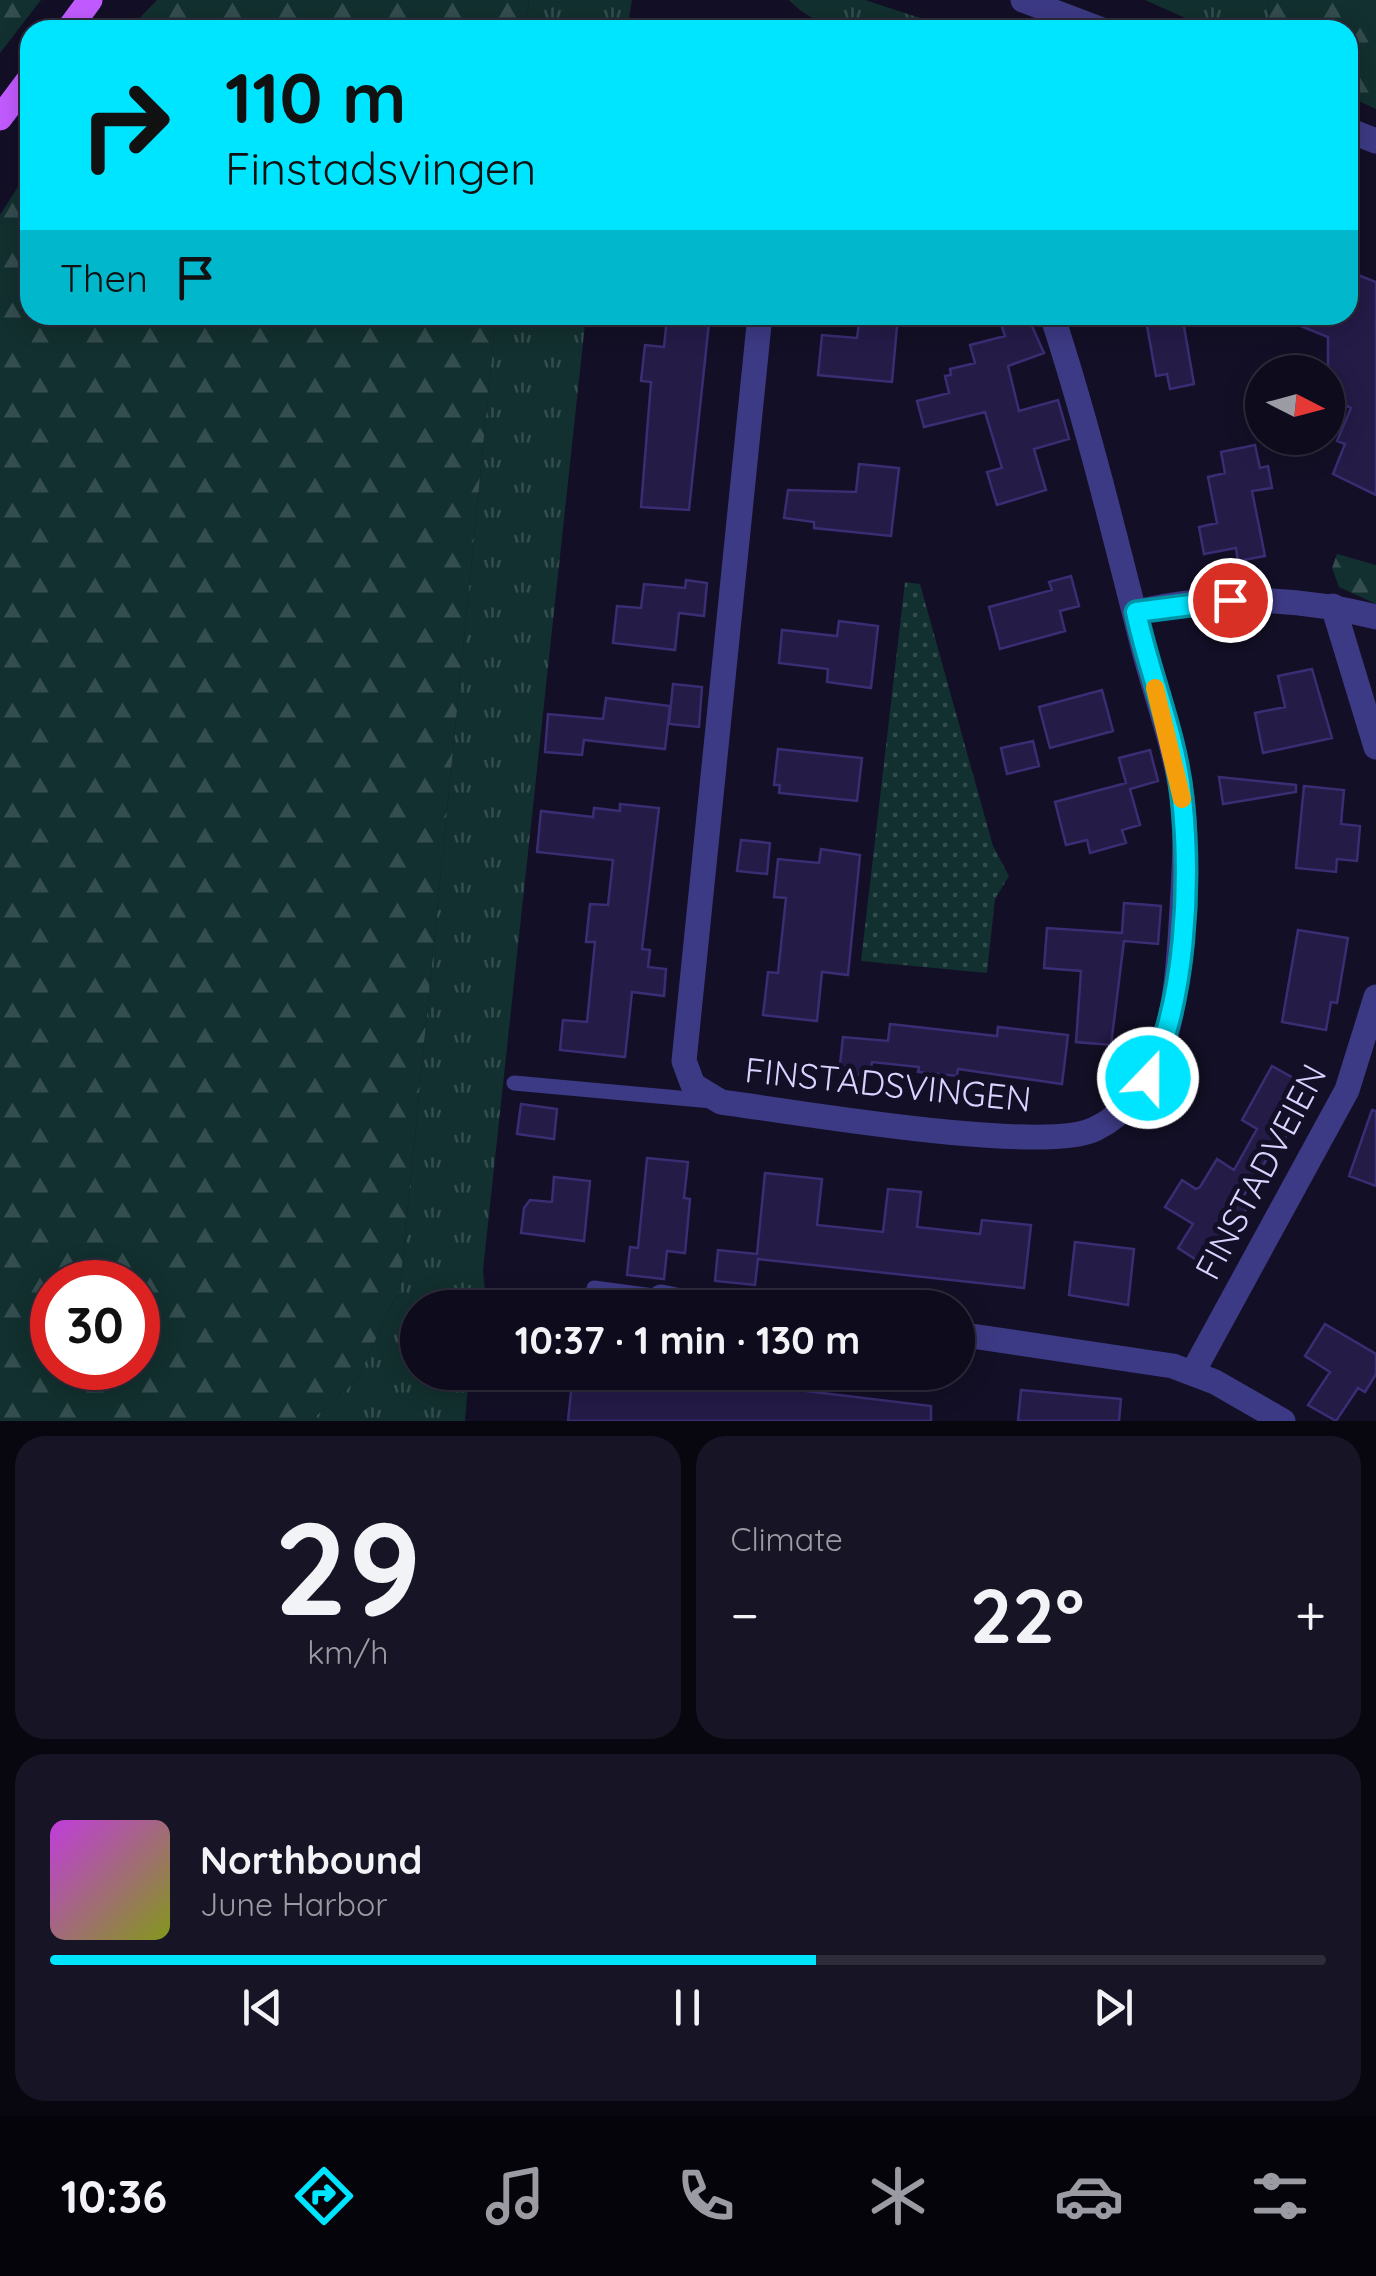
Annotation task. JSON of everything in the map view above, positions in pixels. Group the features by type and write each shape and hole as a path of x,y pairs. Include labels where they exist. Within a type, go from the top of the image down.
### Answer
{"main road":[{"path":"0,118 20,91"}],"street":[{"path":"1023,0 1076,20"},
{"name":"FINSTADSVINGEN","path":"759,325 684,1060 693,1086 720,1102 1030,1139 1094,1130 1140,1092 1168,1028 1179,961 1186,848 1182,798 1136,612 1055,325"},
{"path":"1136,612 1230,600 1333,606 1376,617"},
{"path":"1333,606 1376,748"},
{"name":"FINSTADVEIEN","path":"1194,1372 1347,1090 1376,998"},
{"path":"975,1336 1156,1362 1194,1372 1282,1421"}],"lane":[{"name":"FINSTADSVINGEN","path":"514,1083 720,1102"},
{"path":"594,1288 609,1290"}],"green space":[{"path":"0,0 41,0 26,20 20,20 20,27 0,53"},
{"path":"157,0 529,0 527,20 138,20"},
{"path":"529,0 632,0 629,20 527,20"},
{"path":"789,0 865,0 926,20 819,20"},
{"path":"1145,0 1267,0 1269,20 1190,20"},
{"path":"1267,0 1376,0 1376,109 1358,101 1358,20 1269,20"},
{"path":"20,184 20,325 495,325 400,1287 357,1380 310,1421 0,1421 0,215"},
{"path":"495,325 585,325 483,1270 485,1290 400,1290 400,1390 468,1390 465,1421 310,1421 357,1380 400,1287"},
{"path":"1337,554 1376,565 1376,604 1339,587 1332,568"},
{"path":"905,582 920,584 993,846 1009,876 995,899 987,973 861,961"}],"building":[{"path":"1358,275 1376,282 1376,495 1333,474 1341,455 1345,455 1345,422 1351,408 1345,405 1345,355 1328,355 1328,337 1298,325 1358,325"},
{"path":"666,325 709,325 689,510 641,507 651,382 641,381 645,345 664,347"},
{"path":"859,325 897,325 892,382 818,375 822,335 857,338"},
{"path":"1001,325 1031,325 1044,353 1008,366 1019,411 1058,400 1069,439 1034,449 1046,490 997,505 987,472 1002,468 985,412 924,427 917,401 949,393 945,376 951,375 950,369 975,363 970,345 1005,336"},
{"path":"1147,325 1184,325 1194,384 1170,389 1167,374 1156,376"},
{"path":"1245,447 1245,455 1257,455 1260,468 1268,466 1272,488 1252,491 1265,556 1238,561 1236,548 1204,554 1199,527 1217,523 1208,477 1225,473 1221,452"},
{"path":"859,464 899,468 891,536 814,528 814,522 784,518 788,490 856,492"},
{"path":"1071,576 1079,606 1060,611 1065,631 1000,649 989,607 1052,590 1049,582"},
{"path":"686,580 707,583 704,616 679,613 675,650 613,643 617,606 641,608 644,584 685,588"},
{"path":"839,621 878,626 871,688 827,682 828,669 779,663 782,630 837,636"},
{"path":"1312,669 1332,738 1263,753 1255,713 1285,707 1278,676"},
{"path":"673,684 702,687 699,727 669,724"},
{"path":"1102,690 1113,731 1050,748 1039,707"},
{"path":"606,698 670,706 665,749 584,740 582,755 545,752 548,714 603,719"},
{"path":"1033,741 1039,766 1007,774 1001,748"},
{"path":"778,749 862,758 857,801 779,793 780,785 774,785"},
{"path":"1150,750 1158,781 1130,789 1140,825 1122,830 1126,843 1090,853 1087,840 1066,845 1055,802 1126,783 1119,758"},
{"path":"1219,777 1296,785 1296,792 1223,804"},
{"path":"1304,786 1344,790 1341,824 1360,826 1357,861 1337,859 1336,872 1296,868"},
{"path":"620,804 659,808 642,949 650,950 648,967 666,969 664,996 632,992 625,1057 560,1050 563,1020 587,1022 595,942 586,942 590,904 608,905 613,860 537,852 541,811 593,817 594,808 620,811"},
{"path":"741,840 770,843 767,874 737,871"},
{"path":"821,849 860,855 848,975 822,972 817,1021 763,1015 768,972 778,973 786,898 774,897 778,859 819,863"},
{"path":"1124,903 1161,906 1158,944 1124,941 1111,1045 1076,1042 1081,971 1044,968 1047,928 1122,933"},
{"path":"1298,930 1348,938 1337,1003 1331,1002 1326,1030 1282,1022"},
{"path":"890,1024 997,1036 998,1027 1068,1035 1062,1084 958,1069 957,1076 918,1072 919,1067 872,1062 870,1076 839,1073 843,1037 888,1041"},
{"path":"1272,1066 1306,1085 1293,1109 1299,1113 1272,1162 1267,1159 1239,1203 1247,1208 1209,1268 1178,1248 1193,1224 1165,1207 1182,1180 1196,1189 1200,1187 1217,1159 1234,1170 1257,1129 1242,1120"},
{"path":"521,1104 557,1109 554,1139 517,1134"},
{"path":"1372,1110 1376,1111 1376,1186 1349,1176"},
{"path":"647,1158 688,1162 684,1198 690,1199 685,1253 667,1251 664,1279 627,1275 630,1247 638,1248"},
{"path":"765,1173 822,1179 817,1225 883,1232 888,1189 921,1192 917,1227 980,1234 982,1220 1031,1225 1024,1288 758,1259 755,1285 715,1281 718,1250 757,1254"},
{"path":"554,1177 590,1181 584,1241 521,1233 524,1208 530,1200 552,1202"},
{"path":"1075,1242 1134,1249 1128,1305 1069,1295"},
{"path":"1325,1324 1376,1354 1376,1374 1365,1392 1358,1388 1336,1421 1308,1405 1330,1372 1305,1356"},
{"path":"571,1390 797,1390 931,1406 931,1421 568,1421"},
{"path":"1021,1390 1121,1399 1119,1421 1018,1421"}],"slow traffic":[{"path":"1155,688 1182,799"}],"route":[{"path":"1148,1078 1168,1028 1179,961 1186,848 1182,798 1166,722 1136,612 1179,603 1230,600"}]}
